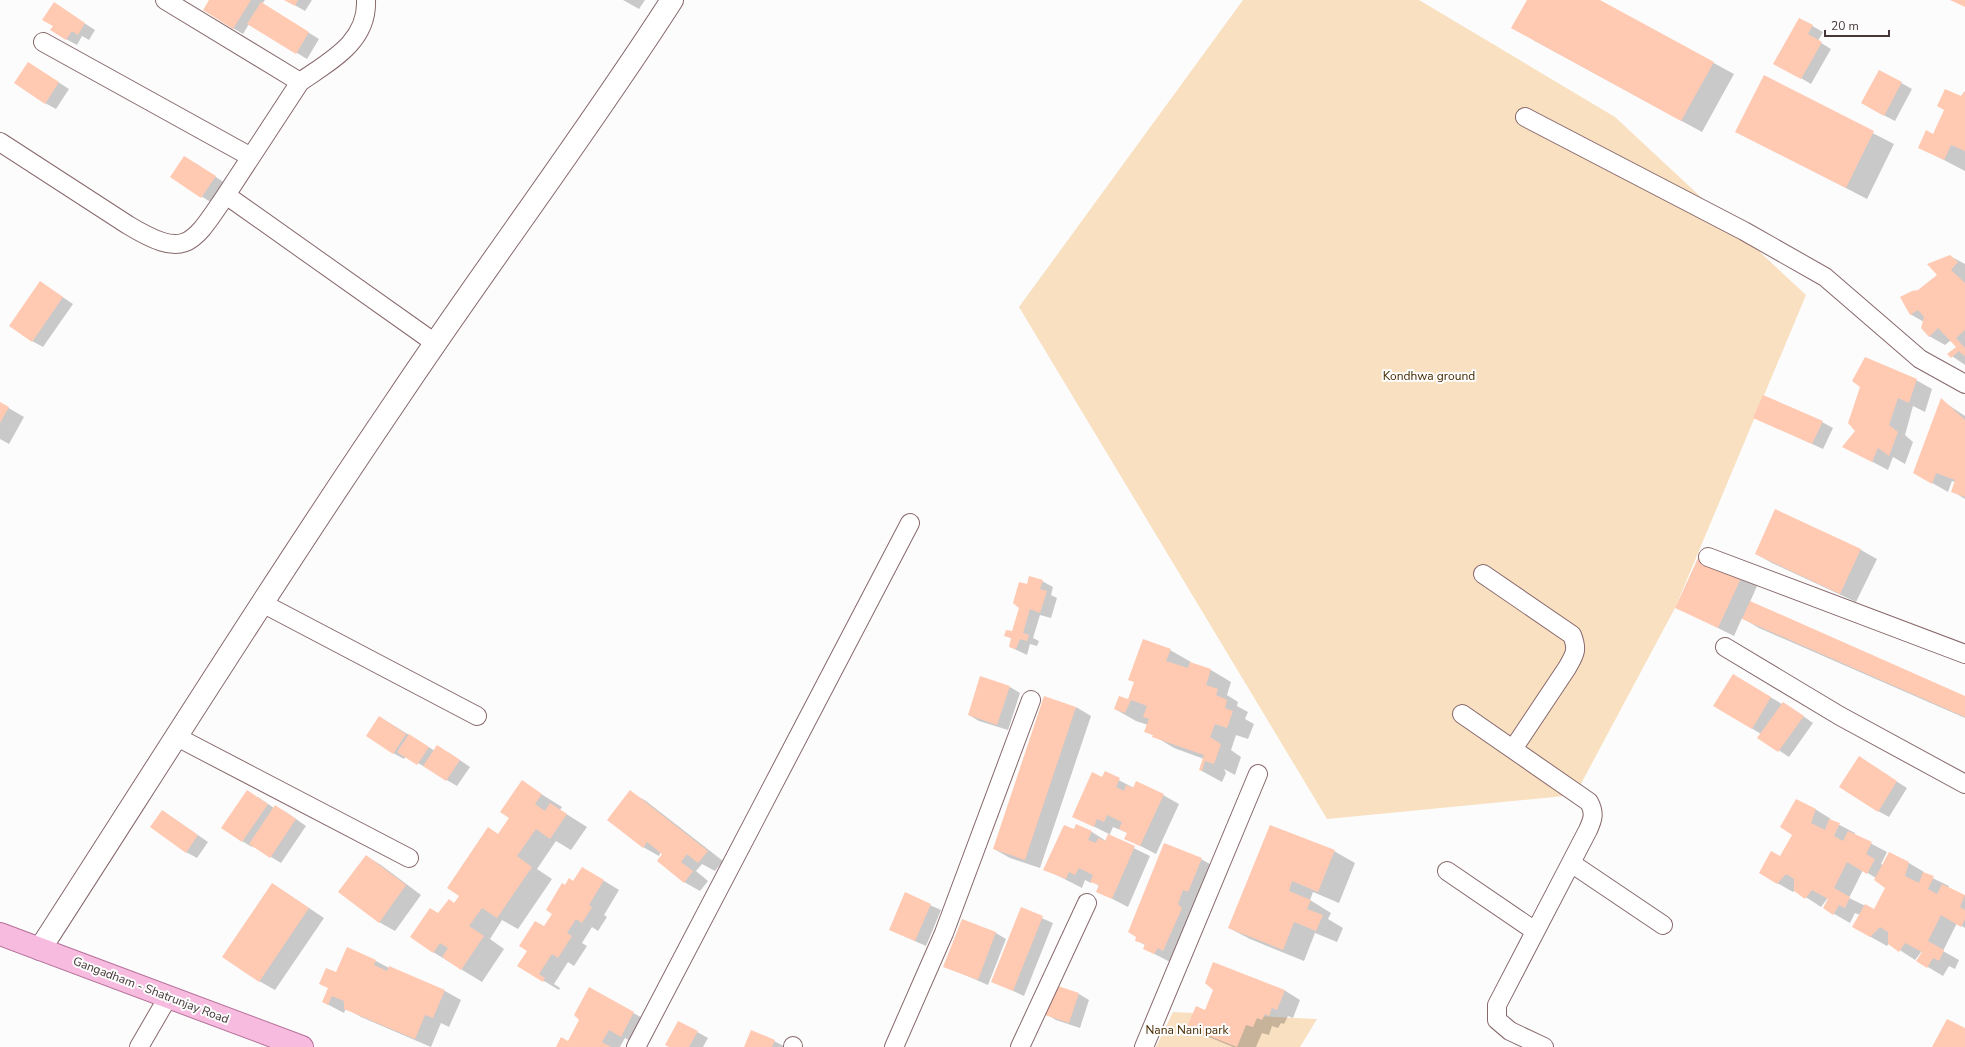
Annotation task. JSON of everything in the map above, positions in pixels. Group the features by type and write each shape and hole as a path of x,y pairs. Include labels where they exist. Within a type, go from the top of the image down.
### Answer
{"main road":[{"name":"Gangadham - Shatrunjay Road","path":"0,934 302,1047"}],"street":[{"path":"165,0 300,82"},
{"path":"0,142 149,237 165,242 180,244 192,239 203,229 300,82 338,56 357,37 366,12 366,0"},
{"path":"40,948 262,603 435,343 621,78 672,0"},
{"path":"43,42 251,157"},
{"path":"1525,117 1744,231 1825,277 1920,359 1965,384"},
{"path":"226,195 435,343"},
{"path":"636,1047 910,523"},
{"path":"1708,557 1965,654"},
{"path":"1483,574 1572,635 1576,645 1575,654 1567,668 1513,749"},
{"path":"262,603 477,716"},
{"path":"1725,647 1840,716 1965,784"},
{"path":"894,1047 944,933 1031,700"},
{"path":"1462,714 1589,802 1593,809 1594,818 1498,1002 1496,1014 1497,1020 1502,1026 1544,1047"},
{"path":"177,737 409,858"},
{"path":"1144,1047 1258,774"},
{"path":"1571,863 1663,925"},
{"path":"1447,871 1535,931"},
{"path":"1020,1047 1087,903"},
{"path":"139,1047 168,997"}],"green space":[{"name":"Kondhwa ground","path":"1243,0 1419,0 1615,117 1806,295 1675,608 1575,795 1327,819 1019,307"},
{"name":"Nana Nani park","path":"1173,1012 1317,1019 1300,1047 1156,1047"}],"building":[{"path":"209,0 251,0 233,29 203,10"},
{"path":"284,0 298,0 295,6"},
{"path":"1527,0 1600,0 1714,62 1681,121 1511,28"},
{"path":"1950,0 1965,0 1965,7"},
{"path":"54,2 85,23 78,35 72,31 66,40 50,30 53,26 42,20"},
{"path":"261,2 309,32 296,54 247,24"},
{"path":"1799,18 1813,25 1808,34 1822,42 1801,79 1773,64"},
{"path":"28,62 59,82 45,104 14,83"},
{"path":"1879,70 1902,82 1884,116 1861,103"},
{"path":"1764,75 1874,131 1846,188 1735,132"},
{"path":"1945,89 1961,96 1965,91 1965,151 1951,145 1944,160 1918,148 1926,130 1933,134 1944,110 1937,106"},
{"path":"184,156 216,176 201,198 170,177"},
{"path":"1950,255 1958,262 1951,270 1965,283 1965,330 1956,338 1965,348 1965,355 1964,356 1959,351 1951,358 1947,354 1956,347 1938,328 1929,337 1921,328 1924,317 1918,310 1910,315 1900,297 1912,291 1918,290 1937,275 1927,264"},
{"path":"40,281 63,297 32,342 9,326"},
{"path":"1865,357 1917,379 1909,403 1898,398 1889,425 1898,432 1889,456 1878,448 1872,462 1842,447 1855,431 1848,423 1860,387 1852,381"},
{"path":"1763,395 1823,421 1812,444 1753,418"},
{"path":"1941,398 1965,420 1965,497 1951,492 1955,480 1936,473 1932,484 1913,473"},
{"path":"0,402 9,407 0,423"},
{"path":"1775,509 1861,549 1840,594 1755,554"},
{"path":"1699,556 1742,576 1718,628 1675,608"},
{"path":"1029,576 1043,580 1040,589 1047,591 1040,613 1030,609 1023,633 1029,635 1027,641 1020,639 1016,649 1009,647 1011,638 1004,636 1006,630 1012,631 1019,608 1013,603 1019,582 1027,584"},
{"path":"1750,601 1965,696 1965,717 1742,619"},
{"path":"1143,639 1171,649 1166,661 1188,668 1190,662 1211,669 1206,685 1218,689 1216,695 1227,700 1225,708 1233,711 1227,728 1215,724 1210,737 1221,744 1214,764 1205,761 1202,771 1199,770 1204,755 1152,737 1153,735 1144,732 1149,719 1143,717 1147,706 1131,700 1125,713 1114,709 1119,696 1128,699 1134,682 1128,680"},
{"path":"1733,674 1771,697 1752,729 1713,706"},
{"path":"980,676 1010,686 997,725 968,715"},
{"path":"1044,696 1076,707 1025,860 993,849"},
{"path":"1783,702 1804,716 1778,752 1757,738"},
{"path":"379,716 406,734 393,754 366,736"},
{"path":"409,734 429,747 417,765 397,752"},
{"path":"437,745 460,760 446,781 423,766"},
{"path":"1859,756 1897,781 1878,812 1839,787"},
{"path":"1105,771 1120,778 1116,787 1124,791 1126,785 1133,788 1136,781 1164,794 1140,846 1124,839 1127,833 1119,829 1122,822 1107,815 1104,822 1097,819 1094,827 1072,817 1092,772 1102,777"},
{"path":"522,780 542,794 535,804 545,811 550,803 567,814 550,839 536,829 517,856 532,867 497,918 482,908 469,926 484,936 461,970 442,957 448,948 440,943 433,953 410,937 430,908 438,913 449,899 454,903 459,896 447,888 488,827 498,834 509,818 500,812"},
{"path":"247,790 268,804 242,842 221,828"},
{"path":"630,790 708,851 698,863 687,854 681,862 693,871 684,883 657,861 662,854 647,842 643,848 607,820"},
{"path":"1796,799 1816,809 1811,823 1825,830 1829,819 1840,823 1834,836 1843,841 1848,831 1872,842 1866,854 1875,859 1867,874 1847,862 1834,888 1850,897 1845,908 1839,905 1833,915 1823,908 1828,899 1812,890 1805,899 1794,891 1794,879 1786,874 1777,884 1759,873 1771,851 1780,856 1792,835 1780,827"},
{"path":"275,805 296,819 270,858 249,844"},
{"path":"162,810 198,835 186,853 150,827"},
{"path":"1076,824 1092,831 1088,840 1096,843 1098,838 1105,841 1108,834 1135,846 1112,899 1096,892 1099,885 1090,882 1093,875 1079,868 1075,875 1069,872 1066,879 1043,870 1064,825 1074,829"},
{"path":"1270,825 1335,850 1318,892 1292,881 1289,891 1311,900 1307,909 1323,915 1316,931 1294,922 1283,950 1228,928"},
{"path":"1164,843 1202,858 1188,892 1183,890 1178,904 1182,908 1163,951 1158,948 1154,954 1143,949 1145,944 1135,941 1136,937 1128,932"},
{"path":"1889,852 1909,862 1905,876 1919,883 1923,872 1934,876 1928,889 1937,894 1942,884 1965,895 1960,907 1965,910 1965,919 1961,927 1941,915 1928,941 1944,950 1939,961 1933,958 1927,968 1916,961 1922,952 1905,943 1899,952 1888,944 1888,932 1880,927 1870,937 1852,927 1865,904 1874,909 1885,888 1874,880"},
{"path":"366,855 406,885 379,923 338,892"},
{"path":"582,867 604,880 589,905 592,907 582,923 576,919 567,933 572,936 558,958 552,954 539,974 545,978 543,982 517,966 527,951 519,946 535,921 544,926 552,914 546,910 562,883 565,885 569,878 573,881"},
{"path":"272,883 309,908 259,982 222,957"},
{"path":"905,892 931,904 915,941 889,930"},
{"path":"1021,907 1043,916 1013,991 991,982"},
{"path":"962,919 996,932 978,980 943,967"},
{"path":"347,947 376,960 374,965 387,971 389,966 445,990 433,1018 425,1015 415,1039 344,1009 344,1001 332,996 328,1005 322,1002 328,988 319,984 326,968 336,972"},
{"path":"1213,962 1285,990 1277,1010 1272,1008 1269,1016 1265,1014 1262,1020 1257,1018 1253,1027 1246,1025 1237,1047 1187,1027 1196,1006 1205,1010 1213,990 1205,983"},
{"path":"1055,985 1079,993 1069,1023 1045,1015"},
{"path":"589,987 634,1012 621,1037 609,1030 602,1042 611,1047 556,1047 561,1037 568,1041 579,1020 574,1015"},
{"path":"1947,1019 1965,1028 1965,1047 1932,1047"},
{"path":"678,1021 698,1031 689,1047 669,1047 665,1045"},
{"path":"751,1030 775,1040 772,1047 744,1047"}]}
